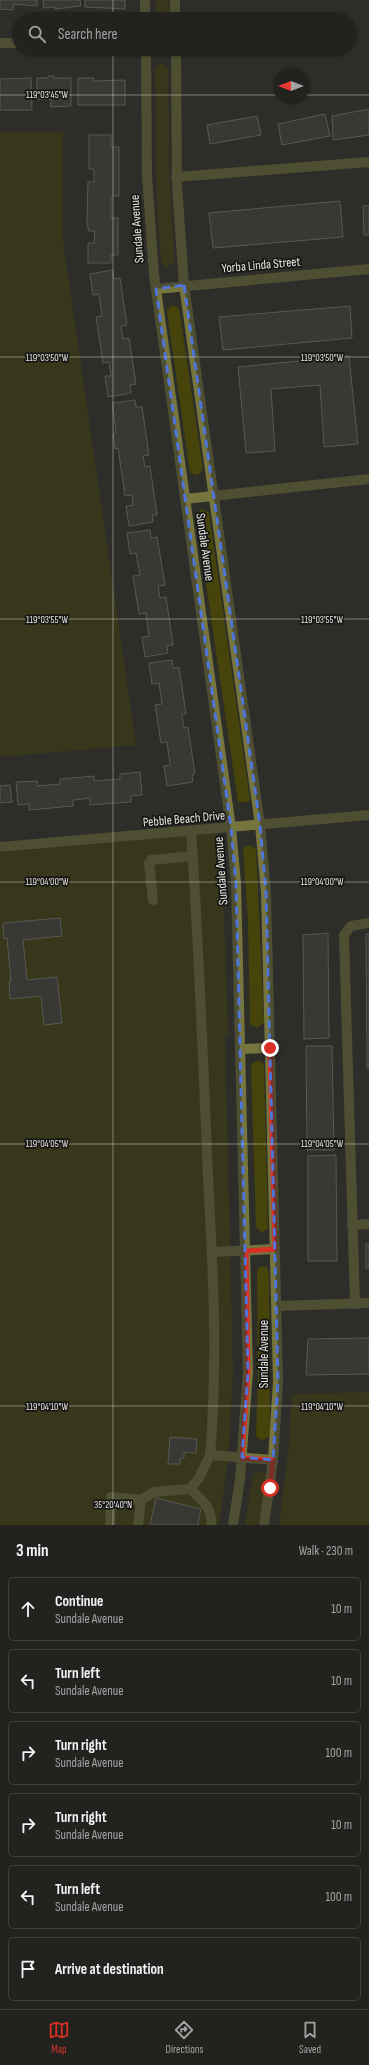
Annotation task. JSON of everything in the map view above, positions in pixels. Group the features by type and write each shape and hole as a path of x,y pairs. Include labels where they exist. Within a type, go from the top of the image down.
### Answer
{"street":[{"path":"145,0 145,12"},
{"path":"175,0 175,12"},
{"path":"0,44 12,43"},
{"name":"Sundale Avenue","path":"146,56 147,176 156,288 232,828 236,883 248,1372 242,1458 233,1525"},
{"name":"Sundale Avenue","path":"176,56 176,177 184,285 260,825 266,892 278,1381 273,1460 264,1525"},
{"path":"176,177 369,162"},
{"name":"Yorba Linda Street","path":"156,288 369,268"},
{"path":"185,499 369,480"},
{"name":"Pebble Beach Drive","path":"0,847 369,815"},
{"path":"190,1489 198,1478 210,1455 215,1381 212,1252 199,945 191,831"},
{"path":"153,900 149,863 151,860 193,856"},
{"path":"354,1304 344,935 351,926 369,923"},
{"path":"241,1049 270,1048"},
{"path":"352,1225 369,1224"},
{"path":"212,1252 275,1249"},
{"path":"277,1306 369,1303"},
{"path":"210,1455 273,1460"},
{"path":"110,1525 111,1498 141,1500 154,1492 190,1489 205,1503 210,1512 211,1525"},
{"path":"138,1525 141,1500"}],"highlighted area":[{"path":"184,285 260,825 266,892 278,1381 273,1460 242,1457 248,1372 236,883 231,828 156,289"}],"shaded area":[{"path":"156,0 169,0 169,12 155,12"},
{"path":"162,64 168,69 169,163 174,262 168,267 163,265 161,260 157,200 155,69 158,65"},
{"path":"0,132 63,132 63,241 136,745 0,757"},
{"path":"172,305 179,308 203,469 198,475 190,473 167,311"},
{"path":"202,509 209,513 250,800 248,802 238,802 196,515"},
{"path":"217,832 220,858 227,985 228,1036 225,1037 233,1375 228,1460 219,1525 0,1525 0,853"},
{"path":"249,845 256,849 264,1023 257,1028 250,1024 248,920 243,850 245,846"},
{"path":"256,1061 260,1061 264,1064 268,1228 262,1233 256,1227 251,1065"},
{"path":"262,1266 267,1267 269,1275 270,1436 262,1441 256,1436 258,1379 257,1272 258,1268"},
{"path":"369,1392 369,1525 279,1525 289,1445 292,1394"},
{"path":"260,1471 265,1474 266,1481 258,1525 245,1525 253,1474"}],"building":[{"path":"0,0 37,0 37,6 14,4 13,10 0,9"},
{"path":"43,0 80,0 81,6 55,9 55,7 44,8"},
{"path":"85,0 125,0 125,9 85,7"},
{"path":"48,76 54,76 54,78 71,78 71,106 51,107 51,99 37,99 37,78 48,78"},
{"path":"31,78 32,110 0,110 0,79"},
{"path":"78,78 94,78 94,81 125,80 125,105 78,105"},
{"path":"369,109 369,135 333,140 332,116"},
{"path":"325,114 330,136 282,145 278,124"},
{"path":"257,116 261,135 210,144 207,125"},
{"path":"89,135 111,135 111,147 119,147 119,196 111,196 111,218 118,218 118,255 111,255 111,263 88,263 88,243 94,243 95,231 89,231 87,223 88,182 94,182 94,169 89,169"},
{"path":"340,201 343,237 213,248 209,213"},
{"path":"363,206 369,206 369,235 364,235"},
{"path":"112,270 114,279 120,278 127,325 121,326 123,339 129,338 136,384 130,385 131,393 108,397 105,376 111,376 109,362 103,363 96,317 102,316 99,294 93,295 90,274"},
{"path":"350,306 352,338 223,350 219,317"},
{"path":"349,356 358,444 324,447 320,385 271,389 275,451 246,453 238,367"},
{"path":"135,400 136,407 142,407 149,455 143,456 145,467 150,466 157,515 152,515 153,522 129,526 126,506 133,505 132,495 125,496 118,448 115,449 113,434 116,433 112,403"},
{"path":"150,530 151,538 157,537 165,585 158,586 160,598 166,597 173,645 167,646 168,653 145,657 142,637 149,636 146,613 139,614 133,576 140,575 136,553 130,554 127,533"},
{"path":"172,660 173,668 179,667 186,714 182,715 184,728 188,727 195,774 192,775 193,782 167,786 164,766 170,765 167,742 161,743 155,705 162,704 159,683 152,684 149,663"},
{"path":"140,772 142,795 131,796 131,802 90,805 90,798 73,800 73,806 29,810 29,804 18,805 16,782 37,781 37,786 60,784 60,779 94,776 94,781 120,779 120,774"},
{"path":"10,785 12,802 0,803 0,786"},
{"path":"60,918 62,936 23,940 27,980 57,977 62,1023 44,1025 41,996 10,999 9,982 11,982 7,938 4,939 3,923"},
{"path":"328,933 329,1038 304,1039 303,935"},
{"path":"366,934 369,934 369,1068 367,1068"},
{"path":"306,1046 332,1046 334,1150 307,1150"},
{"path":"336,1155 337,1261 308,1261 308,1156"},
{"path":"366,1244 369,1244 369,1268 366,1268"},
{"path":"369,1338 369,1374 306,1375 308,1339"},
{"path":"170,1437 197,1439 196,1453 184,1452 184,1458 180,1458 180,1464 168,1464"},
{"path":"156,1498 201,1509 198,1523 199,1525 150,1525"}],"route":[{"path":"270,1048 275,1249 246,1251 248,1372 246,1421 242,1458 273,1460 270,1488"}]}
